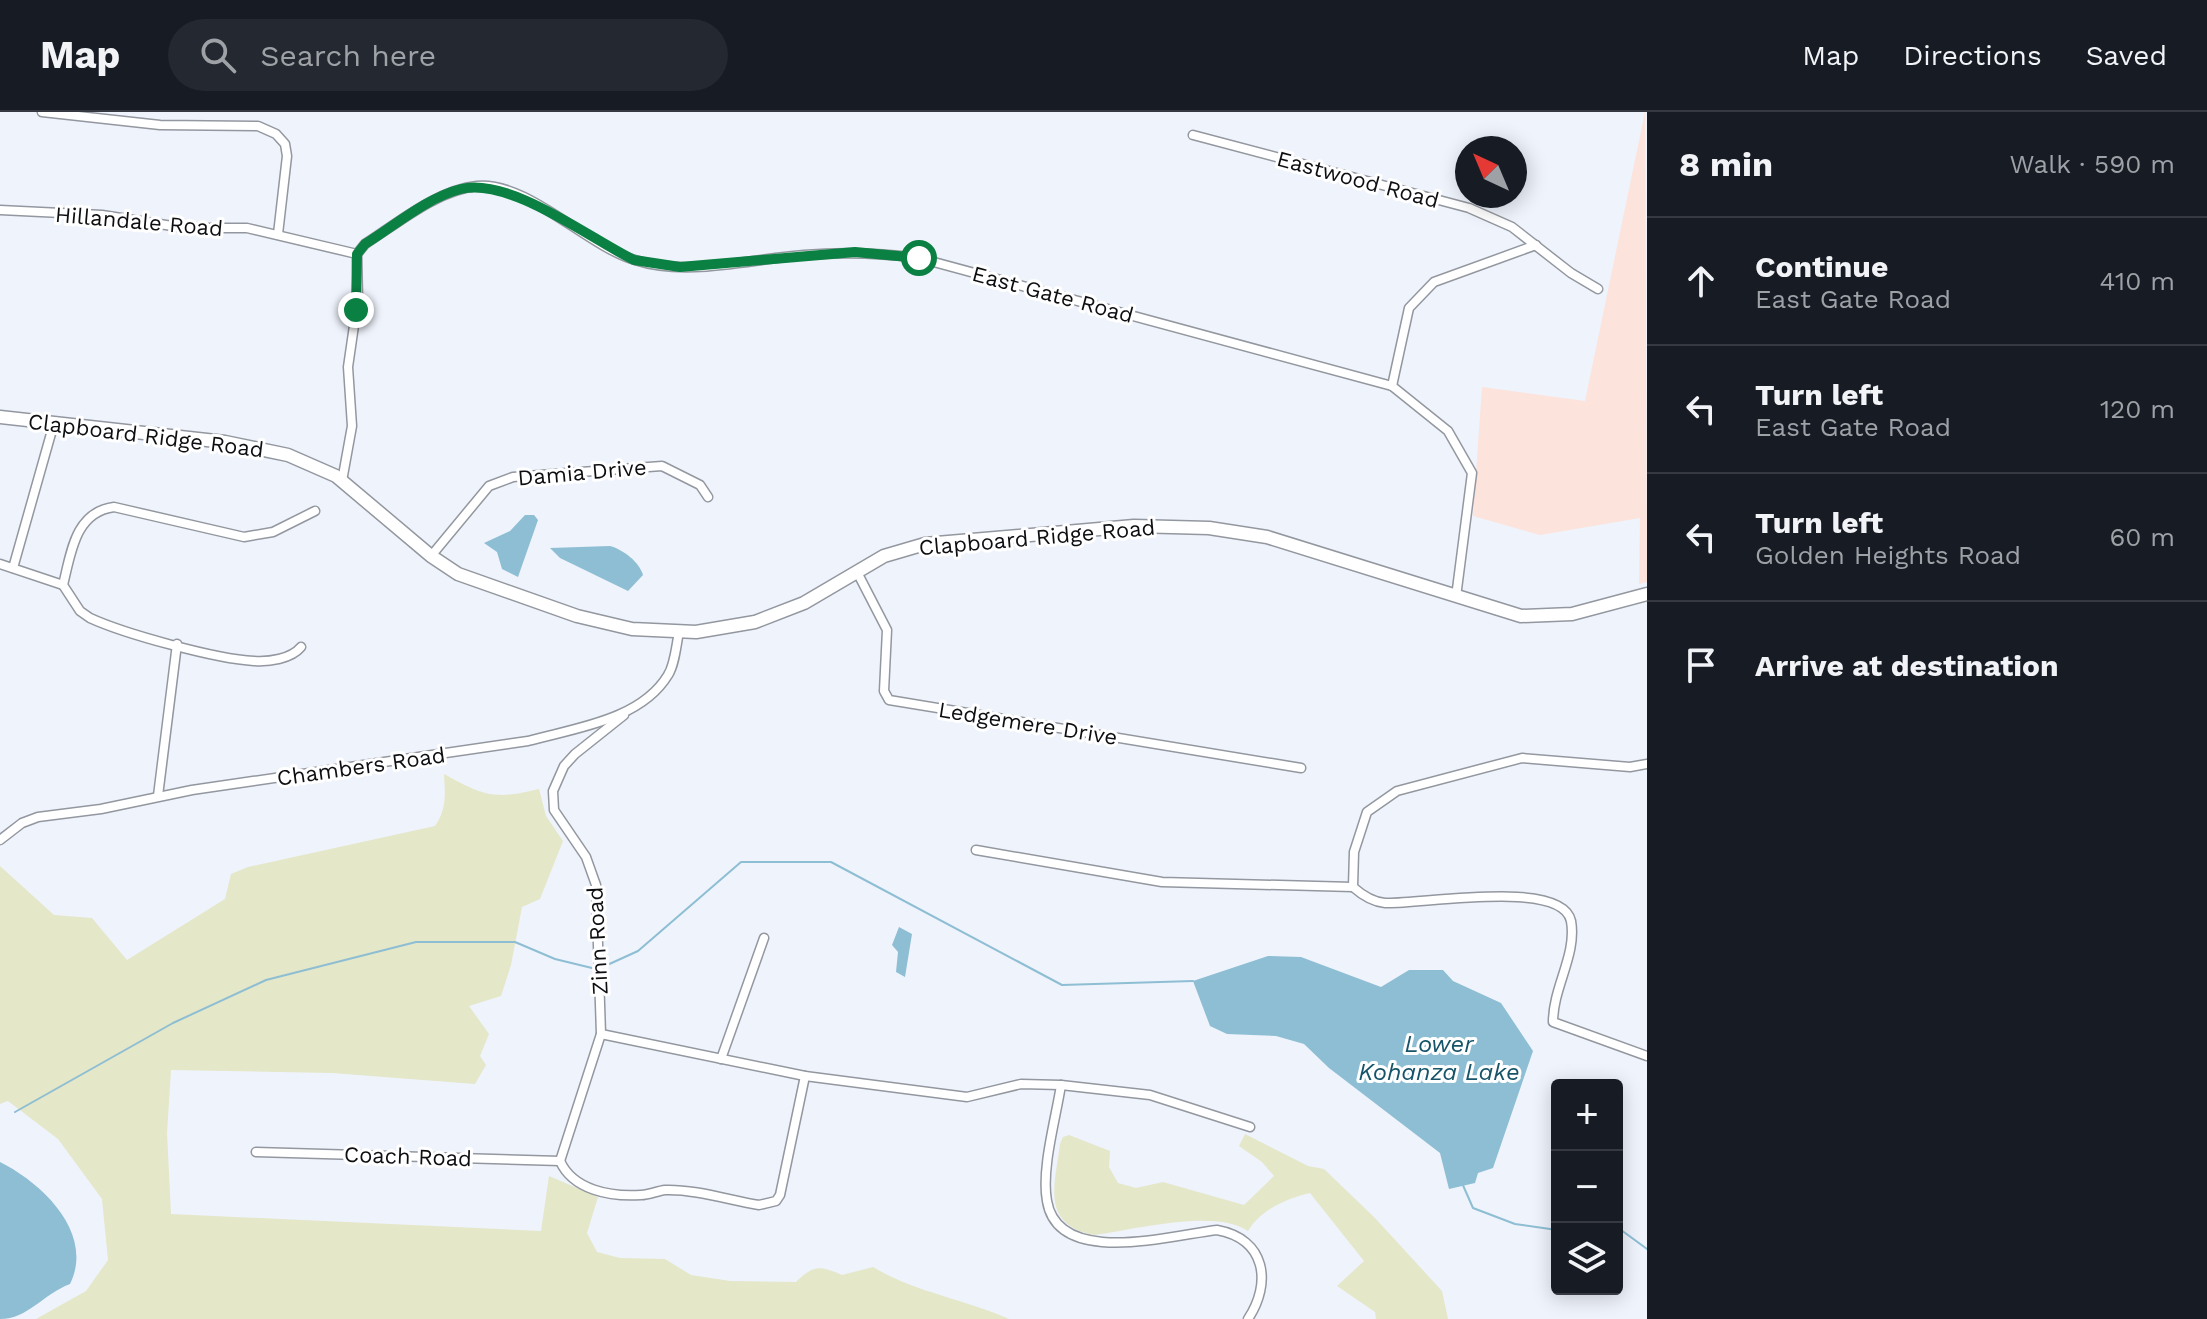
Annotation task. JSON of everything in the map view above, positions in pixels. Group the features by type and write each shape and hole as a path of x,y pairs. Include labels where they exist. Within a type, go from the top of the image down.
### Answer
{"main road":[{"name":"Clapboard Ridge Road","path":"0,417 262,448 313,464 342,481 431,556 480,583 573,614 632,629 679,632 727,628 781,614 899,550 933,543 1109,527 1176,525 1280,541 1498,611 1546,617 1572,614 1647,594"}],"street":[{"path":"42,112 63,117 160,125 258,126 276,134 285,144 287,156 278,234"},
{"name":"Eastwood Road","path":"1193,135 1469,208 1512,227 1598,289"},
{"name":"East Gate Road","path":"357,254 365,244 441,197 459,189 493,187 531,203 634,260 680,267 855,252 919,258 1392,386 1448,431 1472,473 1455,598"},
{"name":"Hillandale Road","path":"0,210 102,215 185,228 247,228 357,254"},
{"path":"1392,386 1409,308 1434,282 1536,245"},
{"path":"342,481 352,426 348,367 358,298 357,254"},
{"path":"13,568 54,423"},
{"name":"Damia Drive","path":"431,556 489,486 513,477 662,466 700,485 708,497"},
{"path":"63,585 80,530 89,517 101,509 114,507 244,537 273,532 315,511"},
{"path":"0,564 63,585 90,618 177,644 256,661 289,656 301,647"},
{"name":"Ledgemere Drive","path":"857,572 887,630 884,691 889,700 1301,768"},
{"name":"Chambers Road","path":"0,840 22,823 38,817 528,741 629,711 652,696 670,672 679,632"},
{"path":"158,796 177,644"},
{"name":"Zinn Road","path":"560,1161 601,1034 596,885 586,857 554,810 553,791 564,766 575,754 629,711"},
{"path":"1353,887 1354,852 1367,812 1397,791 1522,758 1630,767 1647,764"},
{"path":"976,850 1162,882 1353,887 1363,896 1383,903 1484,897 1535,898 1558,904 1570,916 1573,938 1553,1003 1553,1022 1647,1056"},
{"path":"721,1059 764,938"},
{"path":"601,1034 805,1076 967,1097 1021,1084 1061,1085 1150,1095 1250,1127"},
{"path":"560,1161 566,1173 583,1187 608,1193 642,1195 666,1190 759,1205 770,1204 780,1195 805,1076"},
{"path":"1061,1085 1047,1202 1052,1216 1064,1231 1077,1240 1109,1243 1217,1230 1229,1232 1246,1243 1263,1271 1259,1302 1248,1319"},
{"name":"Coach Road","path":"256,1152 560,1161"}],"shaded area":[{"path":"1645,112 1647,582 1639,584 1640,518 1540,535 1473,516 1482,387 1585,401"}],"green space":[{"path":"444,774 490,794 539,789 546,816 563,841 540,899 522,907 511,965 501,996 469,1006 489,1034 480,1056 486,1065 475,1084 332,1073 171,1070 167,1133 171,1214 541,1231 549,1176 598,1197 587,1233 597,1252 620,1258 665,1259 691,1275 730,1281 796,1282 817,1268 842,1275 873,1267 905,1283 1009,1319 36,1319 86,1291 108,1260 102,1199 58,1139 8,1101 0,1104 0,866 54,915 92,918 127,960 225,899 231,874 248,867 435,826 443,807"},
{"path":"1245,1134 1308,1166 1324,1169 1375,1218 1442,1291 1448,1319 1376,1319 1375,1312 1337,1286 1364,1261 1310,1193 1275,1206 1253,1223 1248,1231 1234,1224 1195,1221 1094,1235 1077,1230 1065,1222 1058,1212 1054,1188 1063,1137 1069,1135 1110,1151 1109,1167 1118,1183 1136,1188 1163,1182 1244,1205 1274,1176 1262,1162 1239,1146"}],"water":[{"path":"525,515 534,515 538,520 518,577 502,569 497,552 484,543 510,531"},
{"path":"610,546 630,557 643,575 628,591 560,558 550,548"},
{"path":"899,927 912,934 905,977 896,972 898,952 892,945"},
{"name":"Lower Kohanza Lake","path":"1268,956 1301,957 1381,987 1409,970 1443,970 1453,981 1501,1003 1533,1051 1493,1168 1478,1173 1475,1183 1449,1189 1440,1153 1329,1068 1304,1044 1276,1036 1227,1034 1210,1026 1193,981"},
{"path":"0,1162 32,1183 60,1212 76,1246 76,1265 70,1284 19,1315 0,1319"}],"waterway":[{"path":"605,966 638,951 741,862 831,862 1062,985 1193,981"},
{"path":"15,1112 173,1023 266,980 416,942 515,942 555,959 592,968"},
{"path":"1462,1183 1473,1208 1515,1224 1551,1229"},
{"path":"1623,1231 1647,1249"}],"route":[{"path":"356,310 357,254 365,244 441,197 459,189 480,186 511,193 634,260 651,263 680,267 855,252 919,258"}]}
